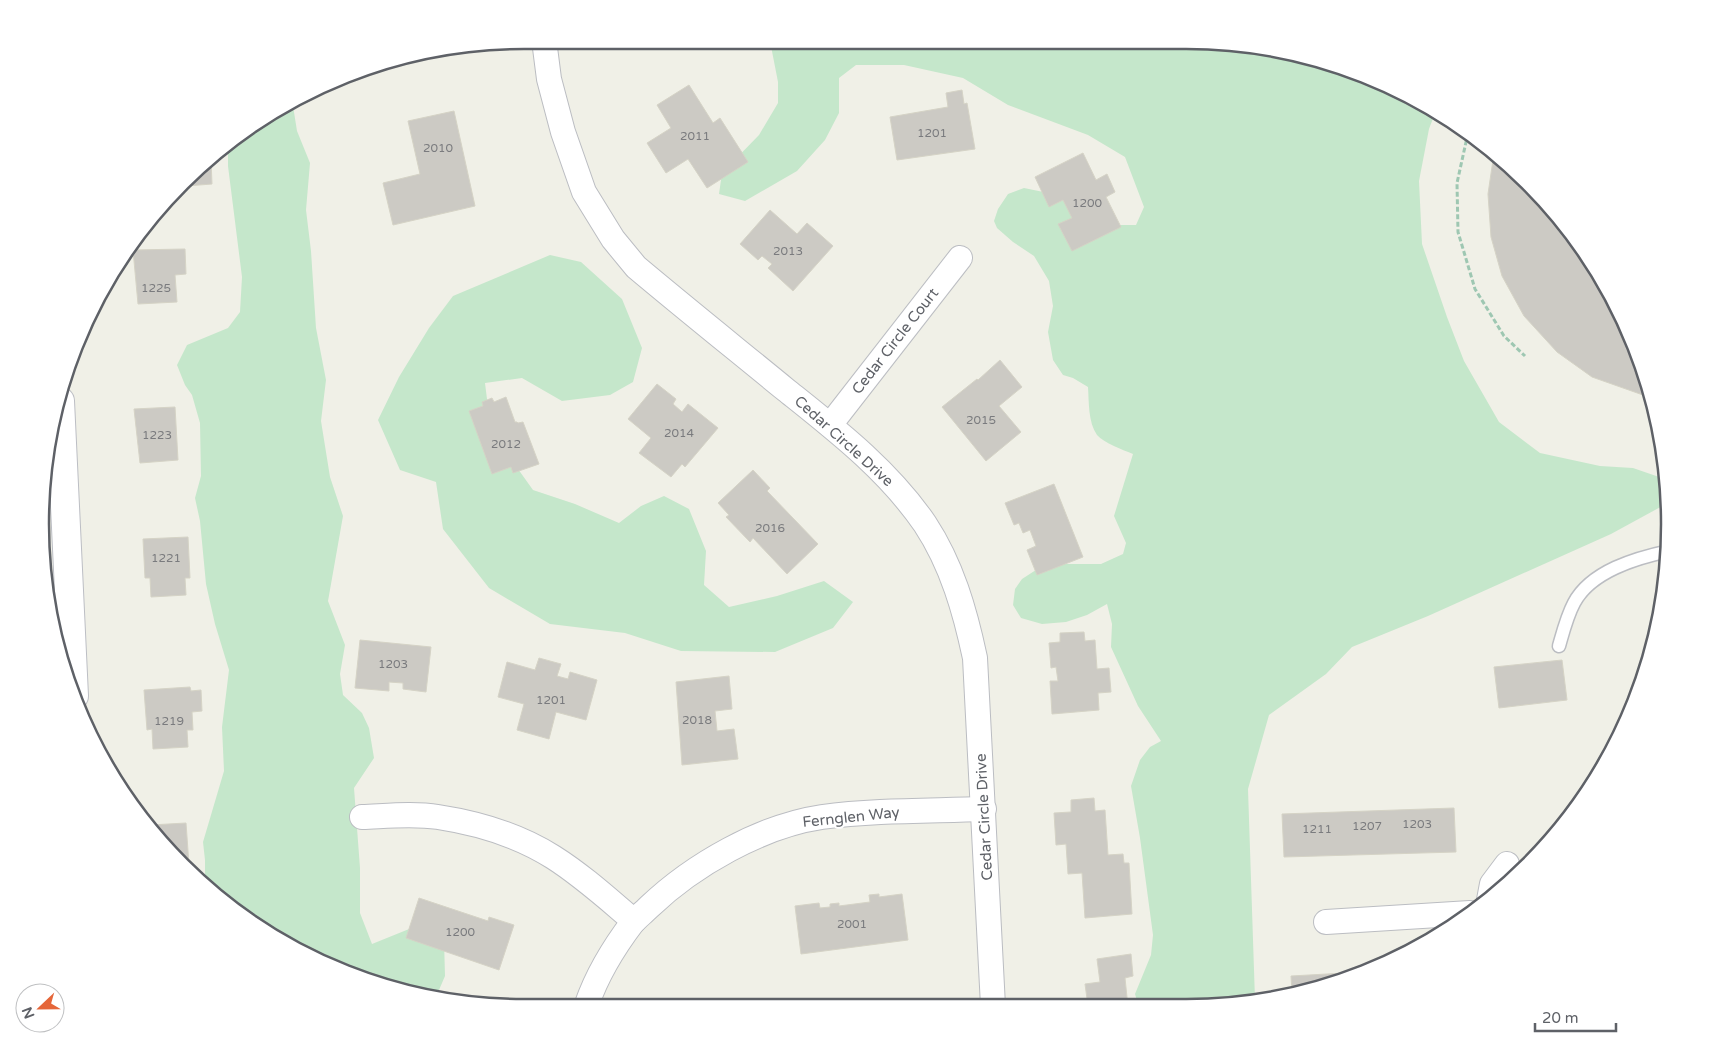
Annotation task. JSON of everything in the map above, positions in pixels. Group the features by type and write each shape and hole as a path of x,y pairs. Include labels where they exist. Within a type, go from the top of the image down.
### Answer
{"street":[{"name":"Cedar Circle Drive","path":"545,49 549,79 562,132 584,192 613,239 636,267 830,425 871,462 902,493 926,526 950,571 966,613 976,658 993,999"},
{"name":"Cedar Circle Court","path":"830,425 960,258"},
{"path":"61,419 73,673"},
{"name":"Fernglen Way","path":"588,999 612,954 634,921 670,887 719,855 777,828 820,817 869,812 984,809"},
{"path":"362,817 437,816 476,825 516,838 552,856 589,882 634,921"},
{"path":"1491,887 1507,864"},
{"path":"1326,922 1457,914"}],"lane":[{"path":"1559,646 1574,602 1585,588 1608,571 1634,559 1660,553"}],"path":[{"path":"1466,141 1457,183 1458,232 1475,288 1504,336 1525,356"}],"green space":[{"path":"772,49 1186,49 1248,53 1279,58 1339,74 1368,85 1433,118 1429,129 1419,181 1422,244 1464,361 1499,422 1540,453 1600,466 1633,468 1658,477 1660,507 1611,534 1428,616 1352,647 1326,674 1269,715 1248,789 1255,994 1217,998 1137,999 1135,994 1151,955 1153,935 1131,786 1140,760 1150,747 1161,741 1138,706 1111,647 1112,624 1107,604 1087,615 1066,622 1042,624 1021,618 1013,605 1015,589 1022,579 1039,568 1049,564 1101,564 1123,554 1126,543 1114,516 1133,454 1100,438 1094,430 1090,418 1088,387 1073,378 1063,375 1053,360 1048,332 1053,306 1049,281 1034,256 1013,242 997,228 994,221 998,209 1008,194 1024,188 1058,195 1095,225 1136,225 1144,207 1125,157 1088,135 1008,105 963,78 904,65 856,65 839,78 839,113 825,140 797,171 745,201 719,194 722,173 759,135 778,103 778,82"},
{"path":"293,108 297,131 310,163 306,210 311,251 316,328 326,380 321,421 330,477 343,516 328,601 345,645 340,674 343,695 362,713 369,728 374,758 354,788 360,868 360,913 372,944 419,925 444,940 445,976 438,991 371,974 314,950 286,936 260,919 205,876 203,842 224,771 222,727 229,670 215,624 206,584 200,521 195,498 201,476 200,423 192,395 185,385 177,365 187,345 228,328 240,312 242,277 228,153 260,129"},
{"path":"550,255 581,262 622,299 642,348 633,382 610,395 562,401 522,378 485,383 491,431 533,490 575,504 619,523 641,506 664,496 689,509 706,551 704,585 729,607 777,596 824,581 853,602 833,628 775,652 681,651 625,633 550,624 489,588 443,529 436,482 400,470 378,420 399,377 429,328 453,296"}],"building":[{"path":"689,85 713,123 720,118 748,162 707,188 688,159 666,173 647,143 671,128 657,105"},
{"path":"962,90 964,104 967,103 975,149 897,160 890,117 948,107 946,93"},
{"path":"454,111 475,206 393,225 383,183 420,174 408,121"},
{"path":"1083,153 1096,180 1107,174 1115,192 1106,197 1121,227 1072,251 1058,224 1072,218 1063,200 1049,207 1035,177"},
{"path":"1493,162 1522,188 1563,235 1598,286 1625,342 1643,395 1592,377 1557,352 1524,316 1502,276 1491,237 1488,194"},
{"path":"211,167 212,184 191,186"},
{"path":"770,210 797,234 807,223 833,246 793,291 768,268 772,264 762,256 758,260 740,244"},
{"path":"185,249 186,274 175,275 177,302 138,304 133,254 136,250"},
{"path":"1000,360 1022,387 999,406 1021,432 986,461 942,407 978,380"},
{"path":"657,384 676,399 673,404 682,412 688,404 718,428 685,467 682,464 671,477 639,453 651,438 628,419"},
{"path":"506,397 515,422 523,422 539,464 513,473 511,467 492,474 469,411 483,406 482,402 492,398 494,402"},
{"path":"175,407 178,460 140,463 134,409"},
{"path":"753,470 770,488 767,491 818,544 787,574 753,538 750,542 726,517 729,515 718,503"},
{"path":"1054,484 1083,557 1037,575 1027,550 1036,546 1030,530 1023,533 1019,523 1014,525 1005,503"},
{"path":"188,537 190,578 185,578 186,595 151,597 150,578 145,578 143,539"},
{"path":"1084,632 1085,641 1095,640 1097,669 1109,668 1111,692 1098,693 1099,710 1052,714 1050,681 1058,681 1056,667 1051,668 1049,643 1060,642 1060,633"},
{"path":"360,640 431,647 426,692 403,689 403,683 389,682 389,691 355,688"},
{"path":"539,658 561,664 557,676 568,679 570,672 597,680 586,720 556,712 549,739 517,730 524,704 498,697 507,662 535,670"},
{"path":"1562,660 1567,700 1499,708 1494,667"},
{"path":"729,676 732,709 715,711 717,731 734,729 738,759 682,765 676,682"},
{"path":"190,687 191,691 201,690 202,711 192,712 193,730 187,730 188,747 153,749 152,729 147,730 144,690"},
{"path":"1094,798 1095,811 1105,810 1108,855 1123,854 1124,863 1129,863 1132,914 1085,918 1082,873 1068,874 1066,844 1056,845 1054,813 1071,812 1071,800"},
{"path":"1454,808 1456,852 1284,857 1282,814"},
{"path":"186,823 189,861 167,837 157,825"},
{"path":"879,894 879,897 902,894 908,940 801,954 795,906 819,903 820,908 830,907 830,904 839,903 839,906 870,902 869,895"},
{"path":"419,898 488,921 489,917 514,925 499,970 406,938"},
{"path":"1131,954 1133,976 1125,978 1127,999 1087,999 1085,984 1100,982 1097,959"},
{"path":"1341,973 1292,987 1291,976"}]}
